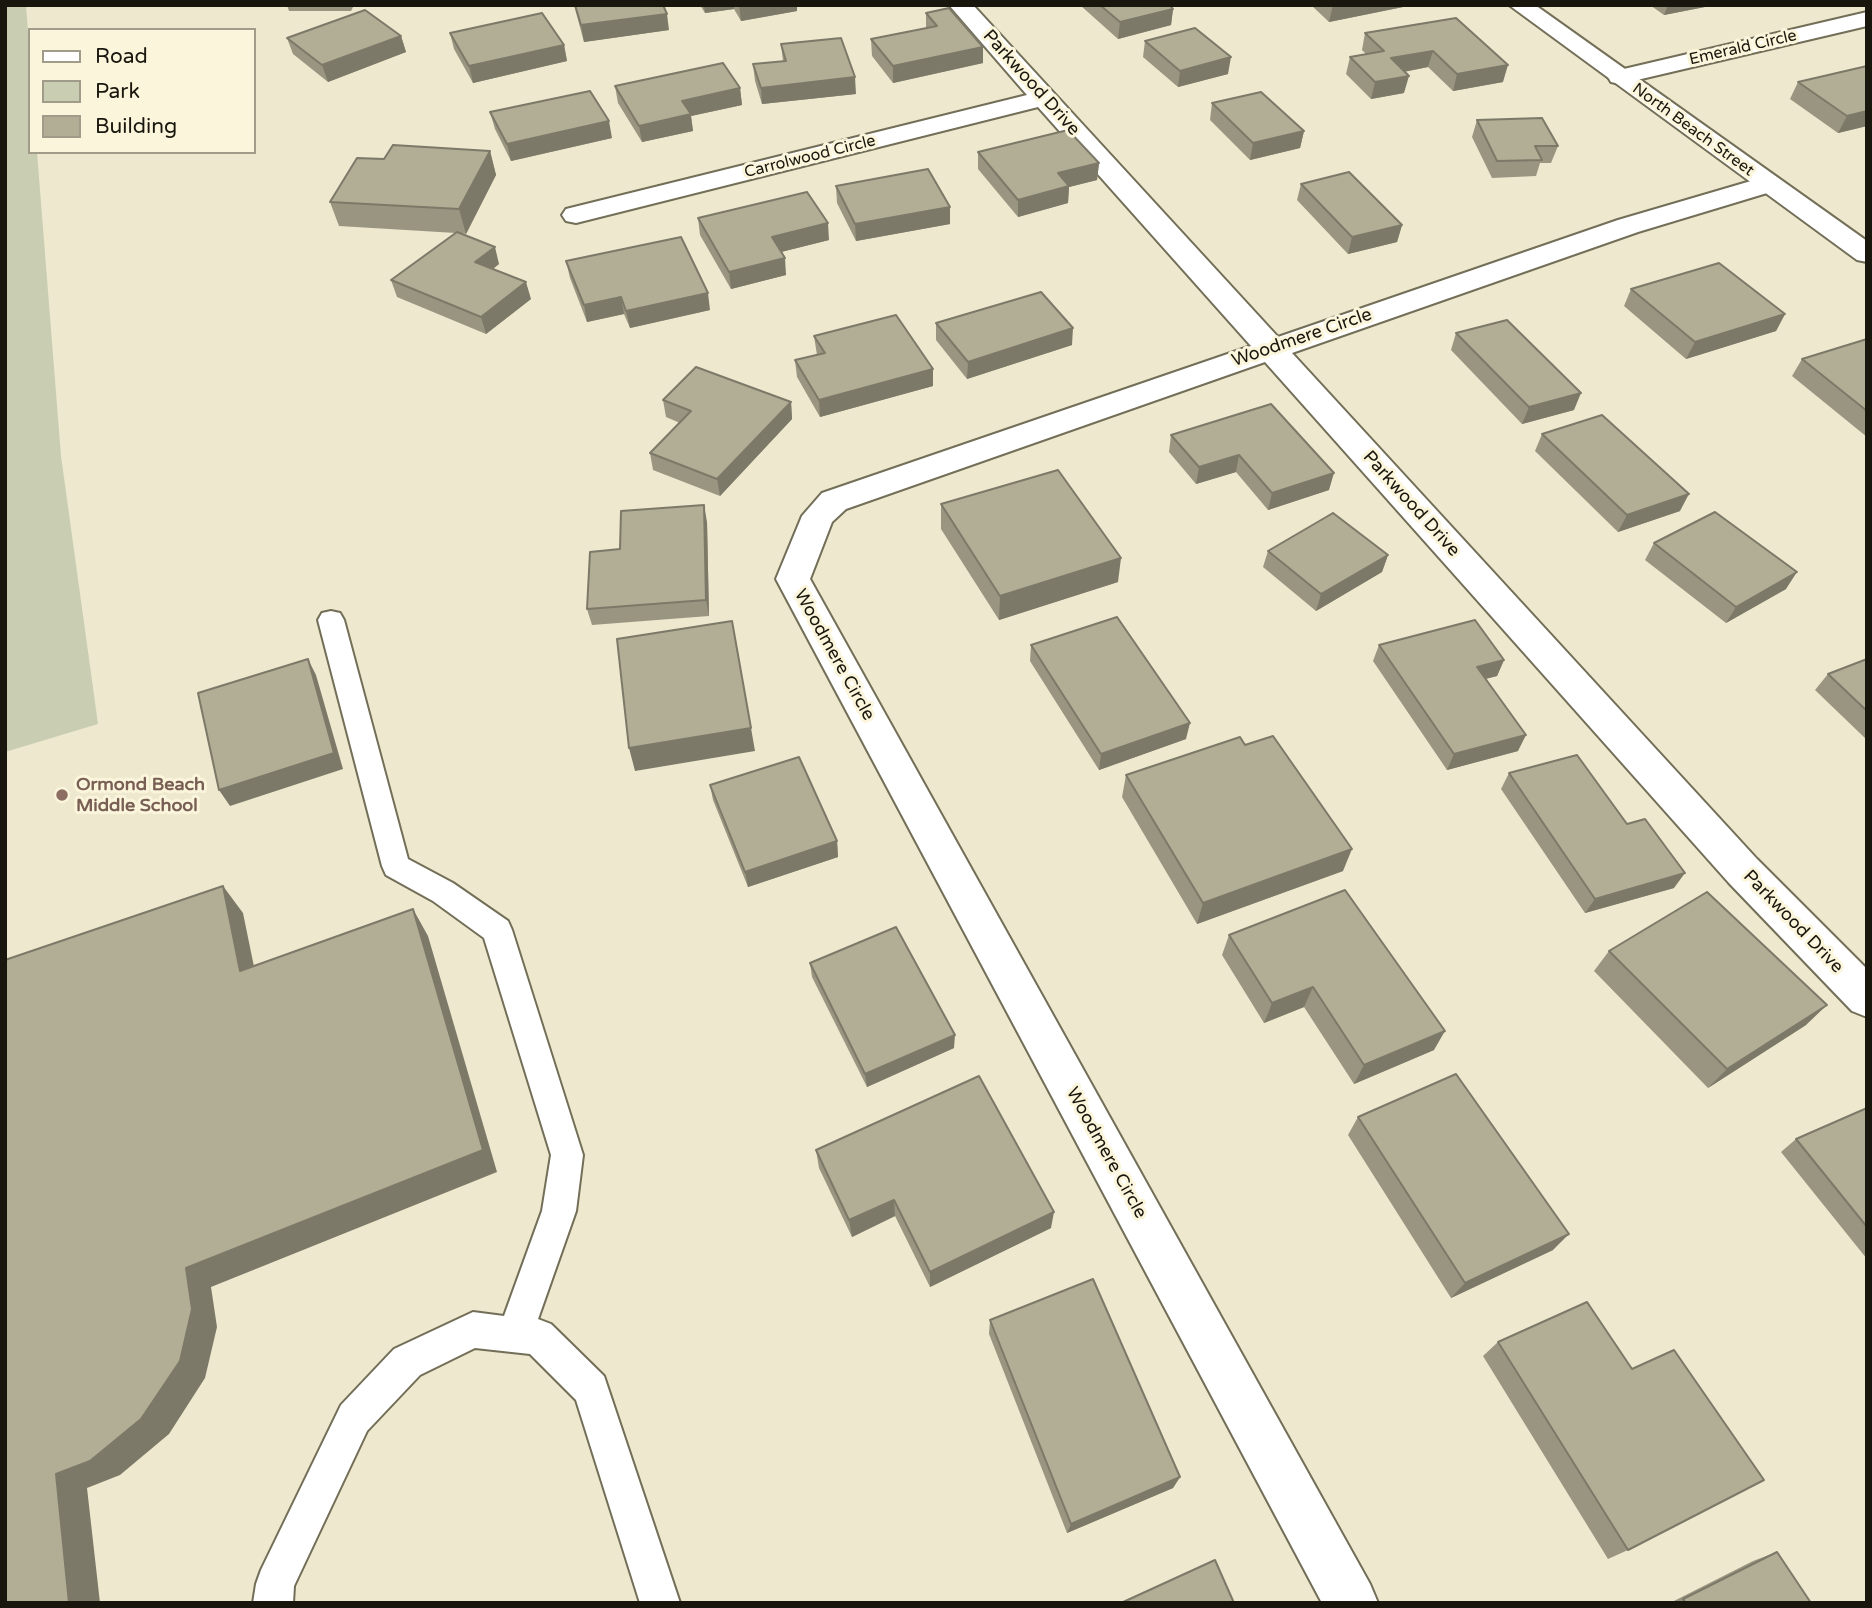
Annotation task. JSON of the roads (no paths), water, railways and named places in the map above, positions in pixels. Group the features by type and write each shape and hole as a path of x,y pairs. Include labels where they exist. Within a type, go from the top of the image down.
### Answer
{"street":[{"name":"Parkwood Drive","path":"960,5 1743,871 1867,998"},
{"name":"North Beach Street","path":"1520,5 1867,254"},
{"name":"Emerald Circle","path":"1620,77 1867,19"},
{"name":"Carrolwood Circle","path":"576,215 1045,98"},
{"name":"Woodmere Circle","path":"1351,1603 793,579 818,516 834,502 1270,348 1628,226 1768,184"}],"lane":[{"path":"331,620 396,866 443,892 497,929 567,1155 559,1211 515,1335"},
{"path":"273,1603 275,1584 355,1418 407,1362 473,1330 538,1337 591,1388 660,1603"}],"place":[{"name":"Ormond Beach Middle School","path":"62,795"}]}
